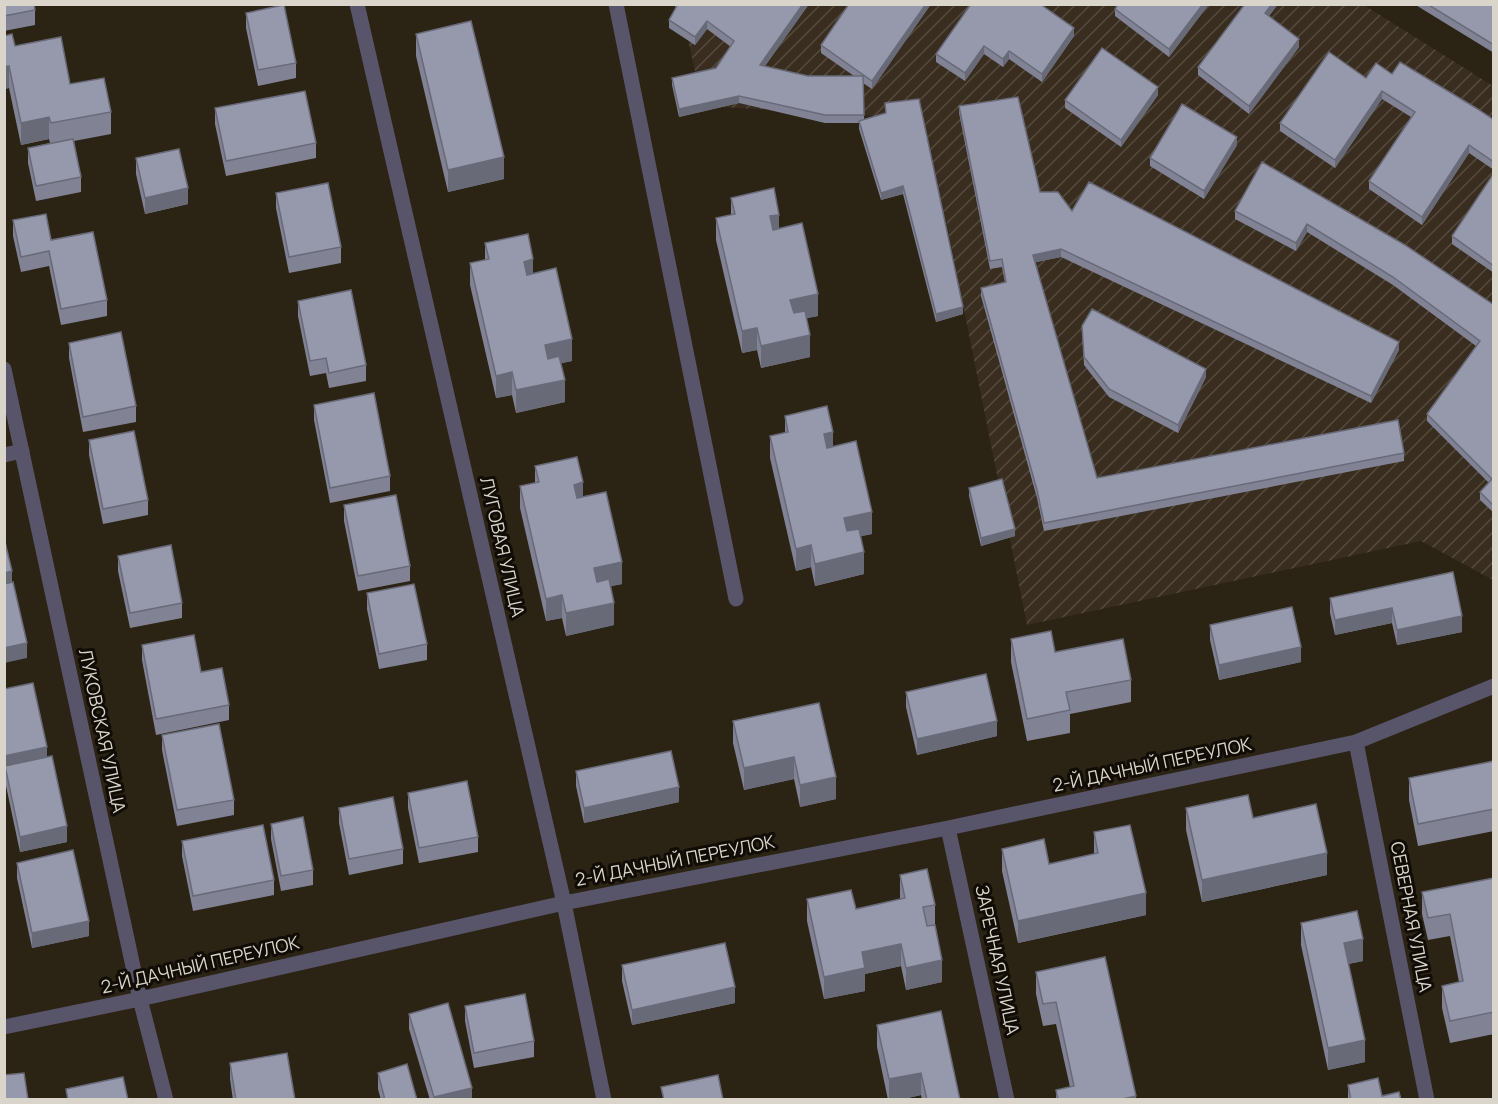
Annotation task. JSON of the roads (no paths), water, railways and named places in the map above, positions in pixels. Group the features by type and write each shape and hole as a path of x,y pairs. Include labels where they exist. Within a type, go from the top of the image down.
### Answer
{"street":[{"name":"ЛУГОВАЯ УЛИЦА","path":"357,4 564,903 604,1100"},
{"path":"616,4 736,599"},
{"name":"ЛУКОВСКАЯ УЛИЦА","path":"4,369 140,999 166,1100"},
{"path":"4,455 22,451"},
{"name":"2-Й ДАЧНЫЙ ПЕРЕУЛОК","path":"4,1027 140,999 564,903 948,828 1356,742 1494,686"},
{"name":"СЕВЕРНАЯ УЛИЦА","path":"1356,742 1427,1100"},
{"name":"ЗАРЕЧНАЯ УЛИЦА","path":"948,828 1007,1100"}]}
